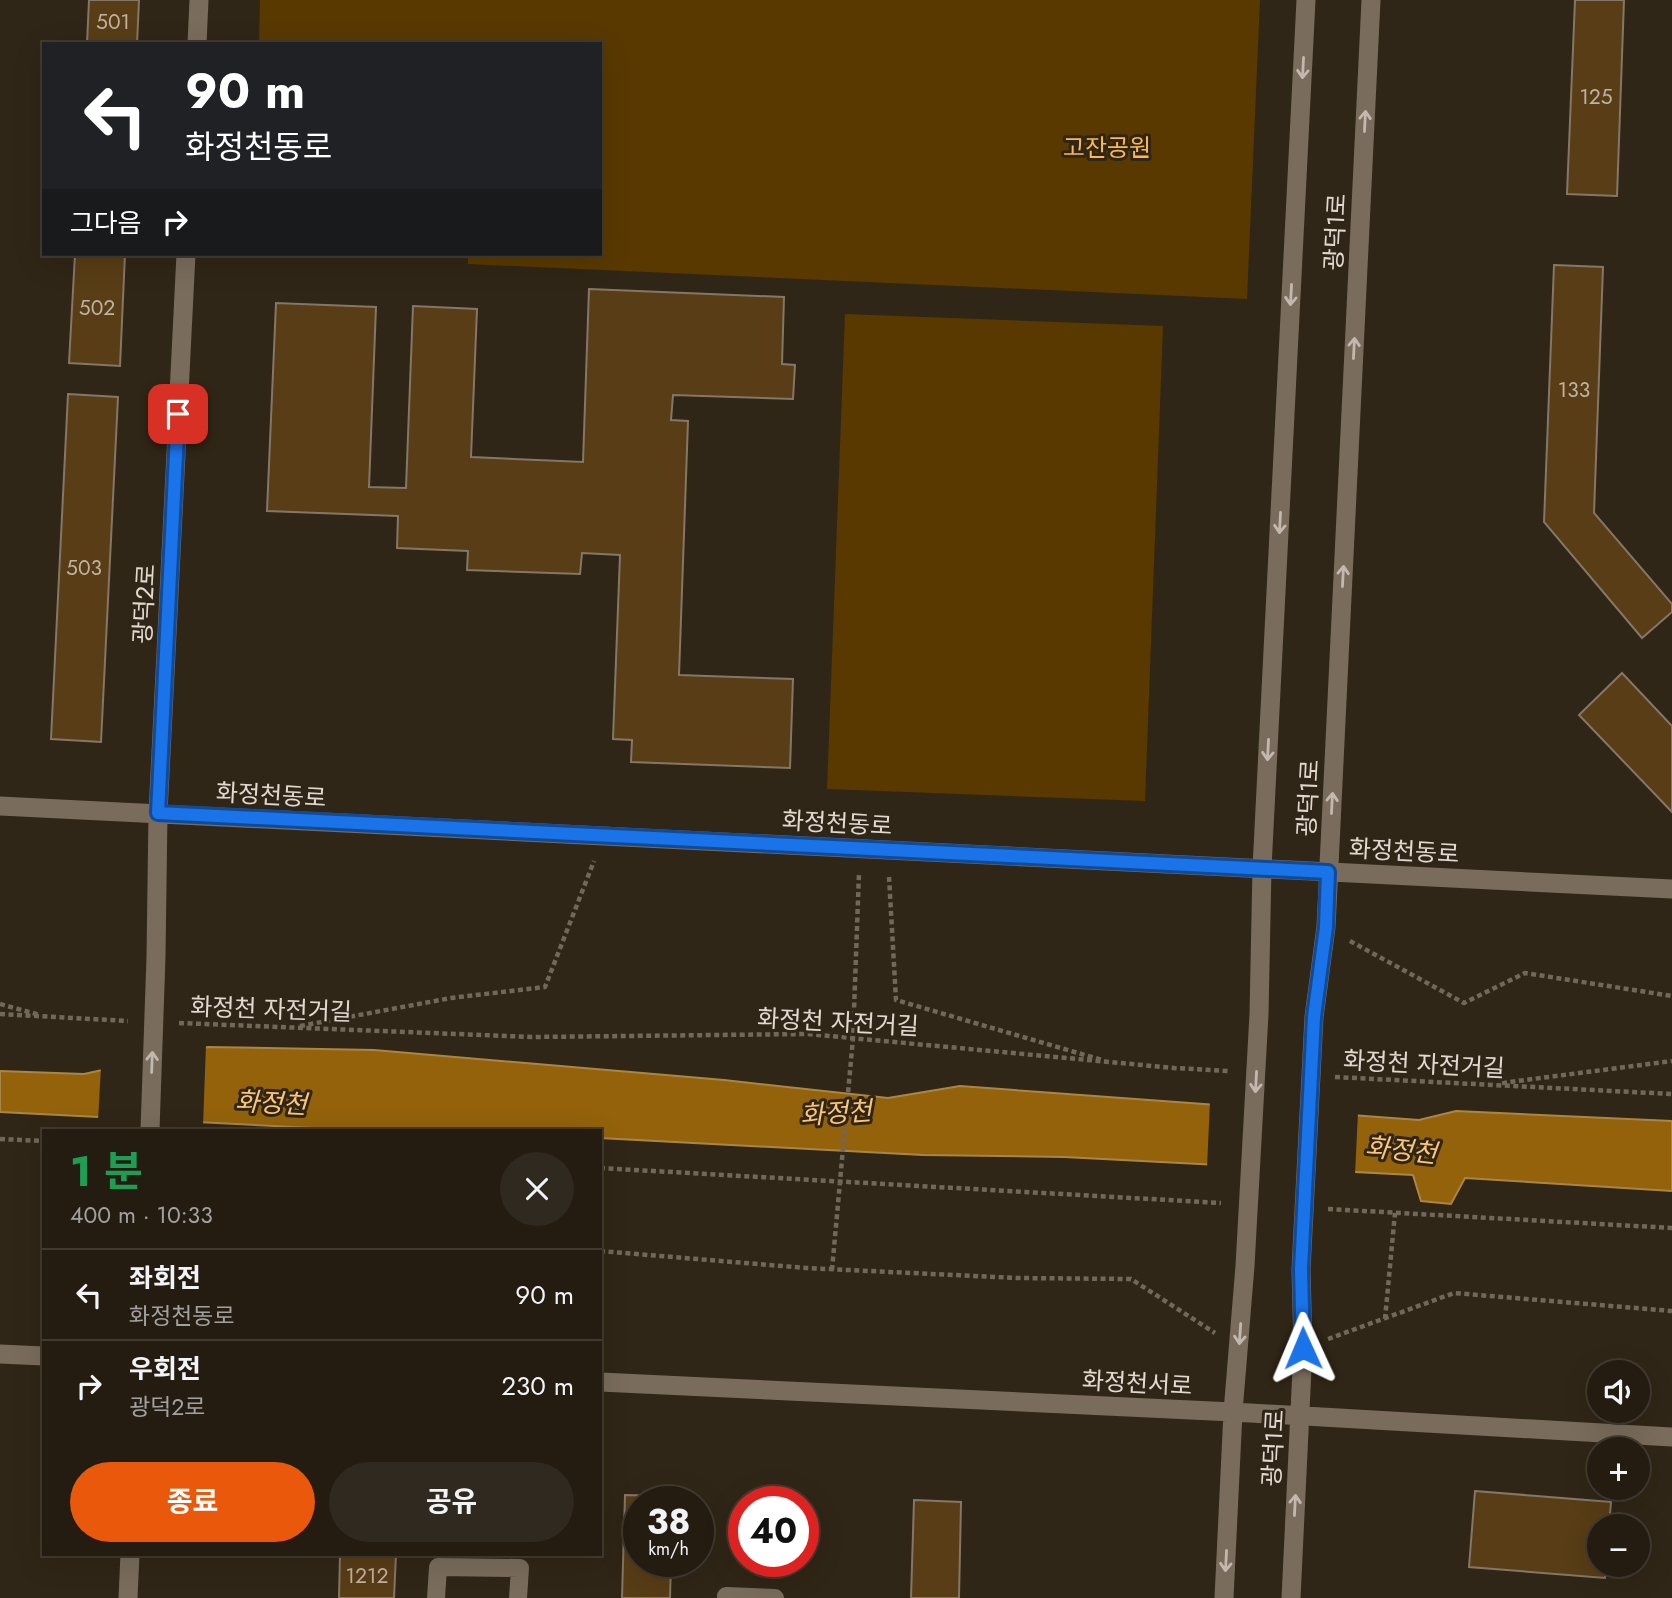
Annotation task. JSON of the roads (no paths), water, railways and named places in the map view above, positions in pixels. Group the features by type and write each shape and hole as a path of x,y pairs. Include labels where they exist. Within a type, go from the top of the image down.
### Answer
{"street":[{"path":"197,42 199,0"},
{"name":"광덕1로","path":"1224,1598 1233,1412 1245,1266 1259,1014 1262,868 1306,0"},
{"name":"광덕1로","path":"1291,1598 1303,1348 1301,1269 1314,1017 1326,927 1371,0"},
{"name":"광덕2로","path":"150,1129 158,813 186,256"},
{"name":"화정천동로","path":"0,806 1672,889"},
{"path":"0,1354 42,1356"},
{"name":"화정천서로","path":"602,1382 1233,1412 1672,1437"},
{"path":"128,1598 130,1556"}],"lane":[{"path":"436,1598 438,1567 520,1567 518,1598"},
{"path":"726,1598 775,1598"}],"water":[{"name":"화정천","path":"208,1047 374,1050 724,1080 888,1098 960,1086 1419,1120 1456,1111 1672,1121 1672,1191 1465,1178 1451,1204 1421,1201 1413,1175 1064,1157 923,1155 602,1138 602,1129 334,1129 0,1112 0,1071 84,1074"}],"park label":[{"name":"고잔공원","path":"1107,147"}]}
